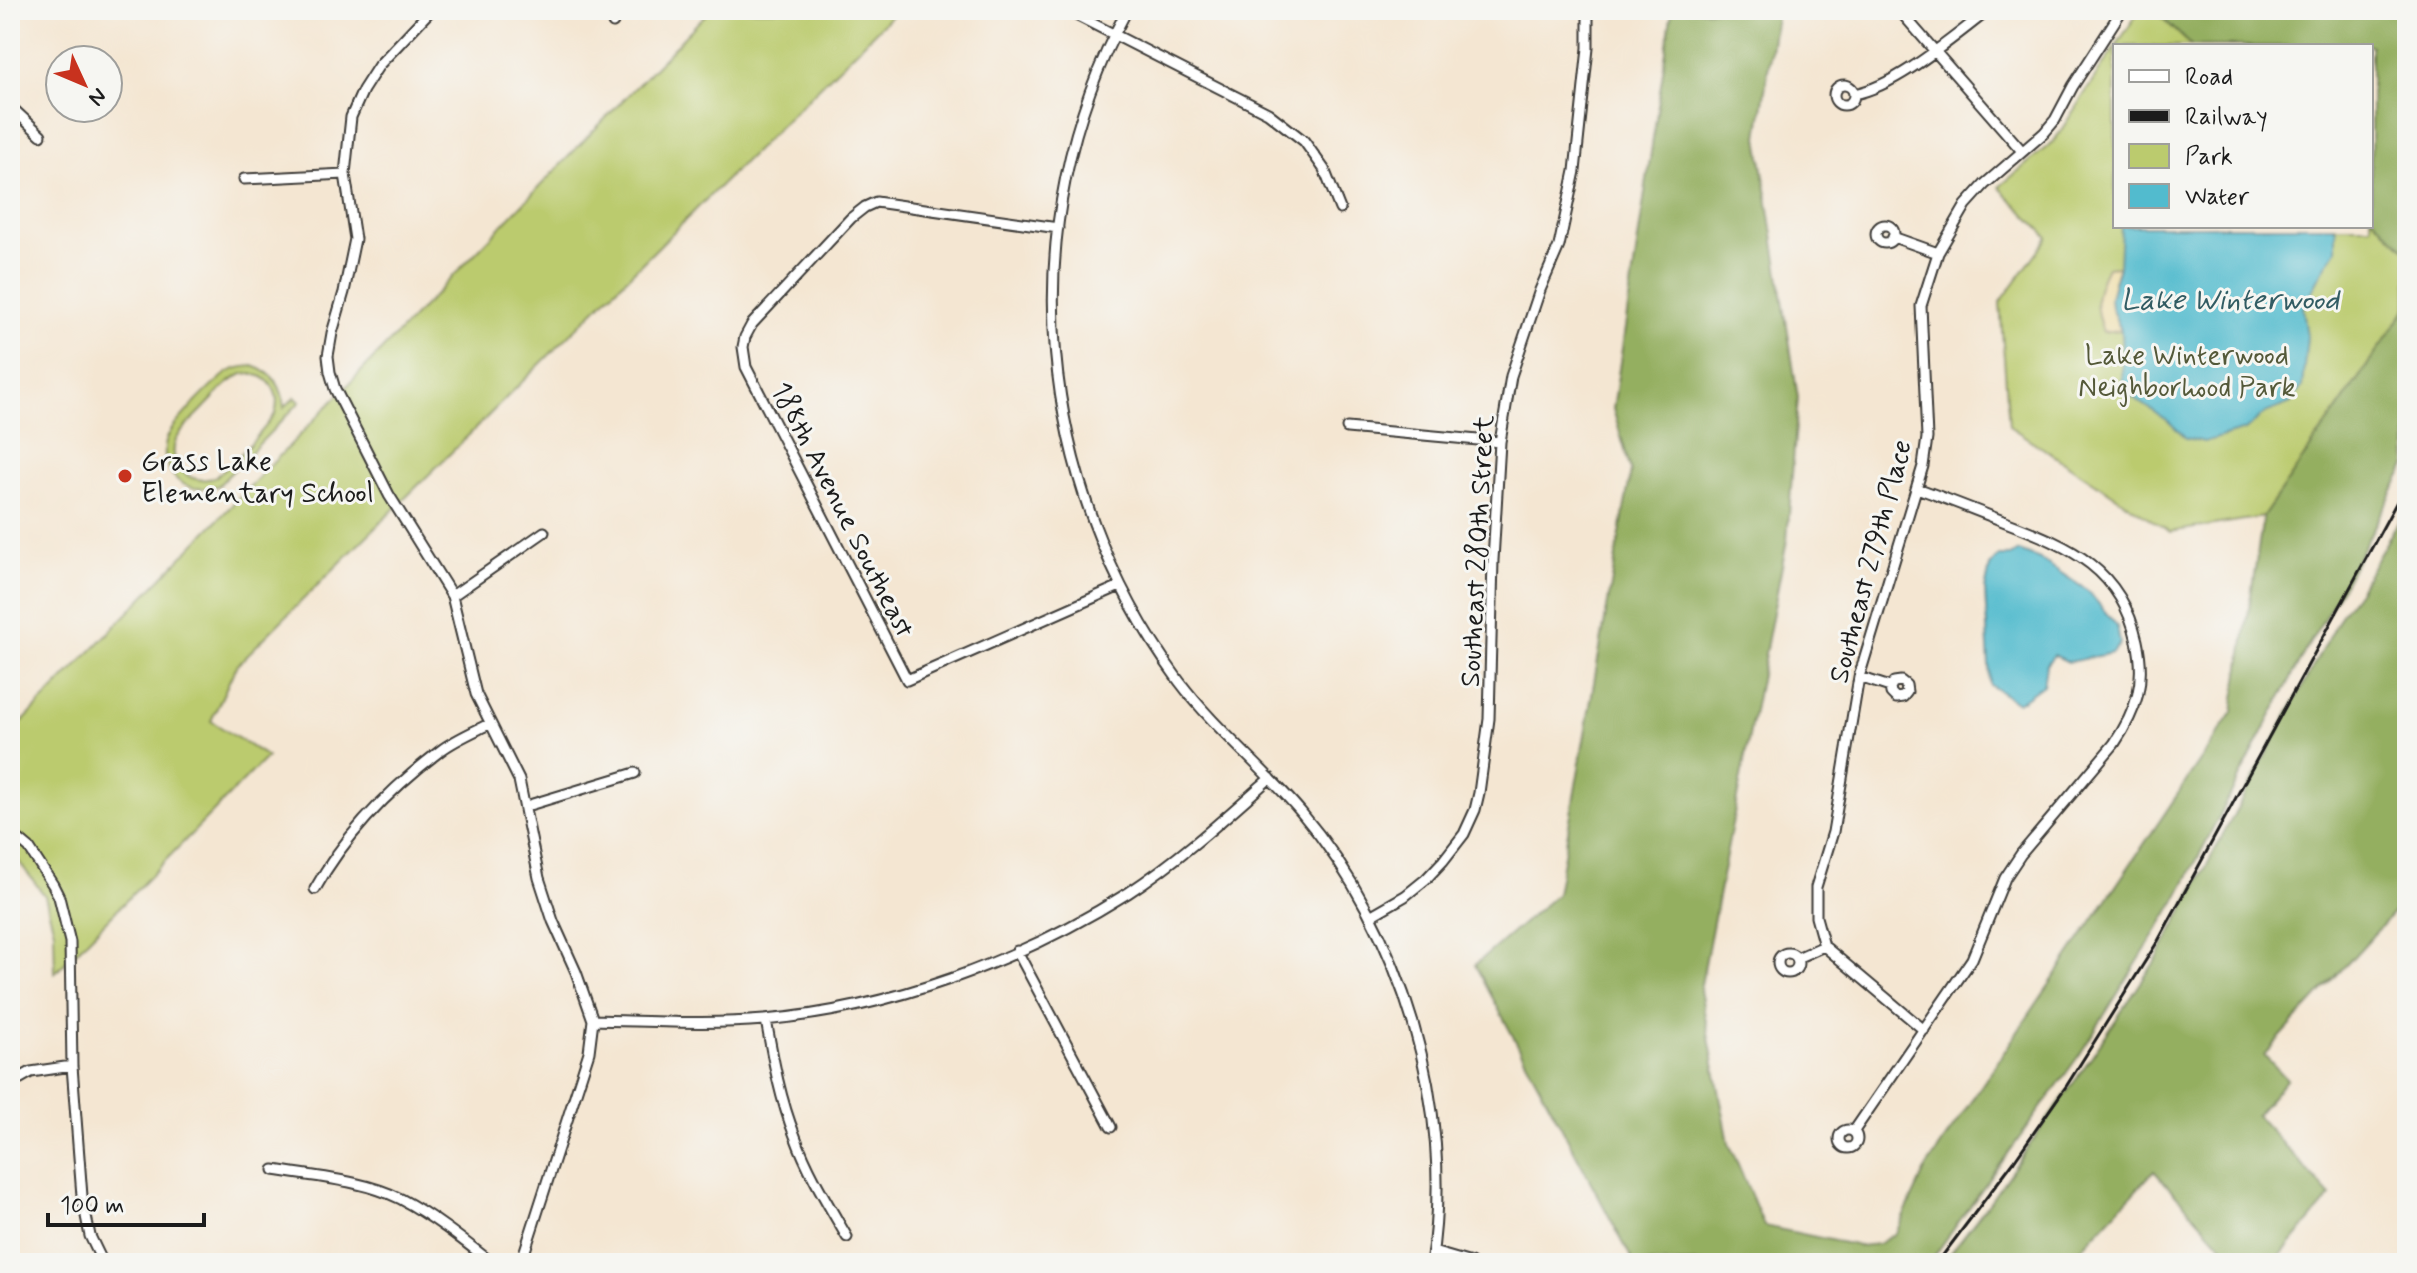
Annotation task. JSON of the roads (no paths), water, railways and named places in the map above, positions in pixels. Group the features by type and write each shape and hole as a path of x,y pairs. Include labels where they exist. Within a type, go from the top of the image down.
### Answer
{"street":[{"path":"431,10 379,65 351,117 345,174 355,239 328,356 335,389 389,495 452,596 476,694 519,780 539,878 593,1020 589,1052 521,1263"},
{"path":"609,10 613,23"},
{"path":"1066,10 1249,102 1291,130 1304,141 1324,169 1340,209"},
{"path":"1127,10 1113,35 1086,104 1071,154 1058,228 1052,293 1060,393 1075,469 1099,540 1120,586 1181,683 1301,812 1326,844 1372,915 1401,984 1421,1056 1434,1125 1437,1191 1432,1258 1471,1263"},
{"name":"Southeast 280th Street","path":"1372,915 1405,896 1426,879 1464,834 1475,810 1489,719 1500,442 1511,376 1540,290 1559,246 1575,171 1588,48 1588,10"},
{"path":"1899,10 2022,151"},
{"path":"1854,94 1878,88 1989,10"},
{"name":"Southeast 279th Place","path":"1824,946 1816,917 1816,887 1833,832 1859,677 1917,488 1927,438 1921,306 1938,253 1966,205 2055,120 2122,10"},
{"path":"10,106 41,135"},
{"path":"244,179 345,174"},
{"name":"188th Avenue Southeast","path":"1058,228 876,202 851,218 762,311 745,337 743,357 753,382 907,680 1120,586"},
{"path":"1893,237 1938,253"},
{"path":"1347,428 1500,442"},
{"path":"1854,1131 1972,959 2005,878 2021,854 2126,727 2135,708 2140,676 2139,649 2128,612 2112,586 2091,562 2055,541 1917,488"},
{"path":"452,596 544,532"},
{"path":"1859,677 1890,687"},
{"path":"315,889 345,841 386,797 442,749 489,724"},
{"path":"526,806 635,773"},
{"path":"593,1020 700,1023 766,1020 864,1005 961,974 1064,928 1128,892 1179,855 1270,778"},
{"path":"10,832 29,848 59,897 70,942 72,1066 82,1196 90,1236 103,1263"},
{"path":"1797,958 1824,946 1924,1030"},
{"path":"1017,951 1111,1127"},
{"path":"766,1020 777,1080 795,1136 847,1237"},
{"path":"10,1084 31,1072 72,1066"},
{"path":"274,1170 356,1184 399,1198 492,1263"}],"water":[{"name":"Lake Winterwood","path":"2121,228 2336,229 2336,250 2303,308 2307,337 2302,387 2291,403 2265,413 2245,430 2204,442 2186,438 2167,420 2123,391 2121,330 2111,308 2110,297 2119,266"},
{"path":"2019,551 2040,559 2088,591 2117,626 2120,644 2112,653 2068,662 2054,655 2046,665 2043,685 2018,703 1990,685 1985,590 1990,566 1999,556 2010,556"}],"railway":[{"path":"1937,1263 2067,1085 2158,941 2407,483"}],"place":[{"name":"Grass Lake Elementary School","path":"125,476"}],"park label":[{"name":"Lake Winterwood Neighborhood Park","path":"2187,370"}]}
